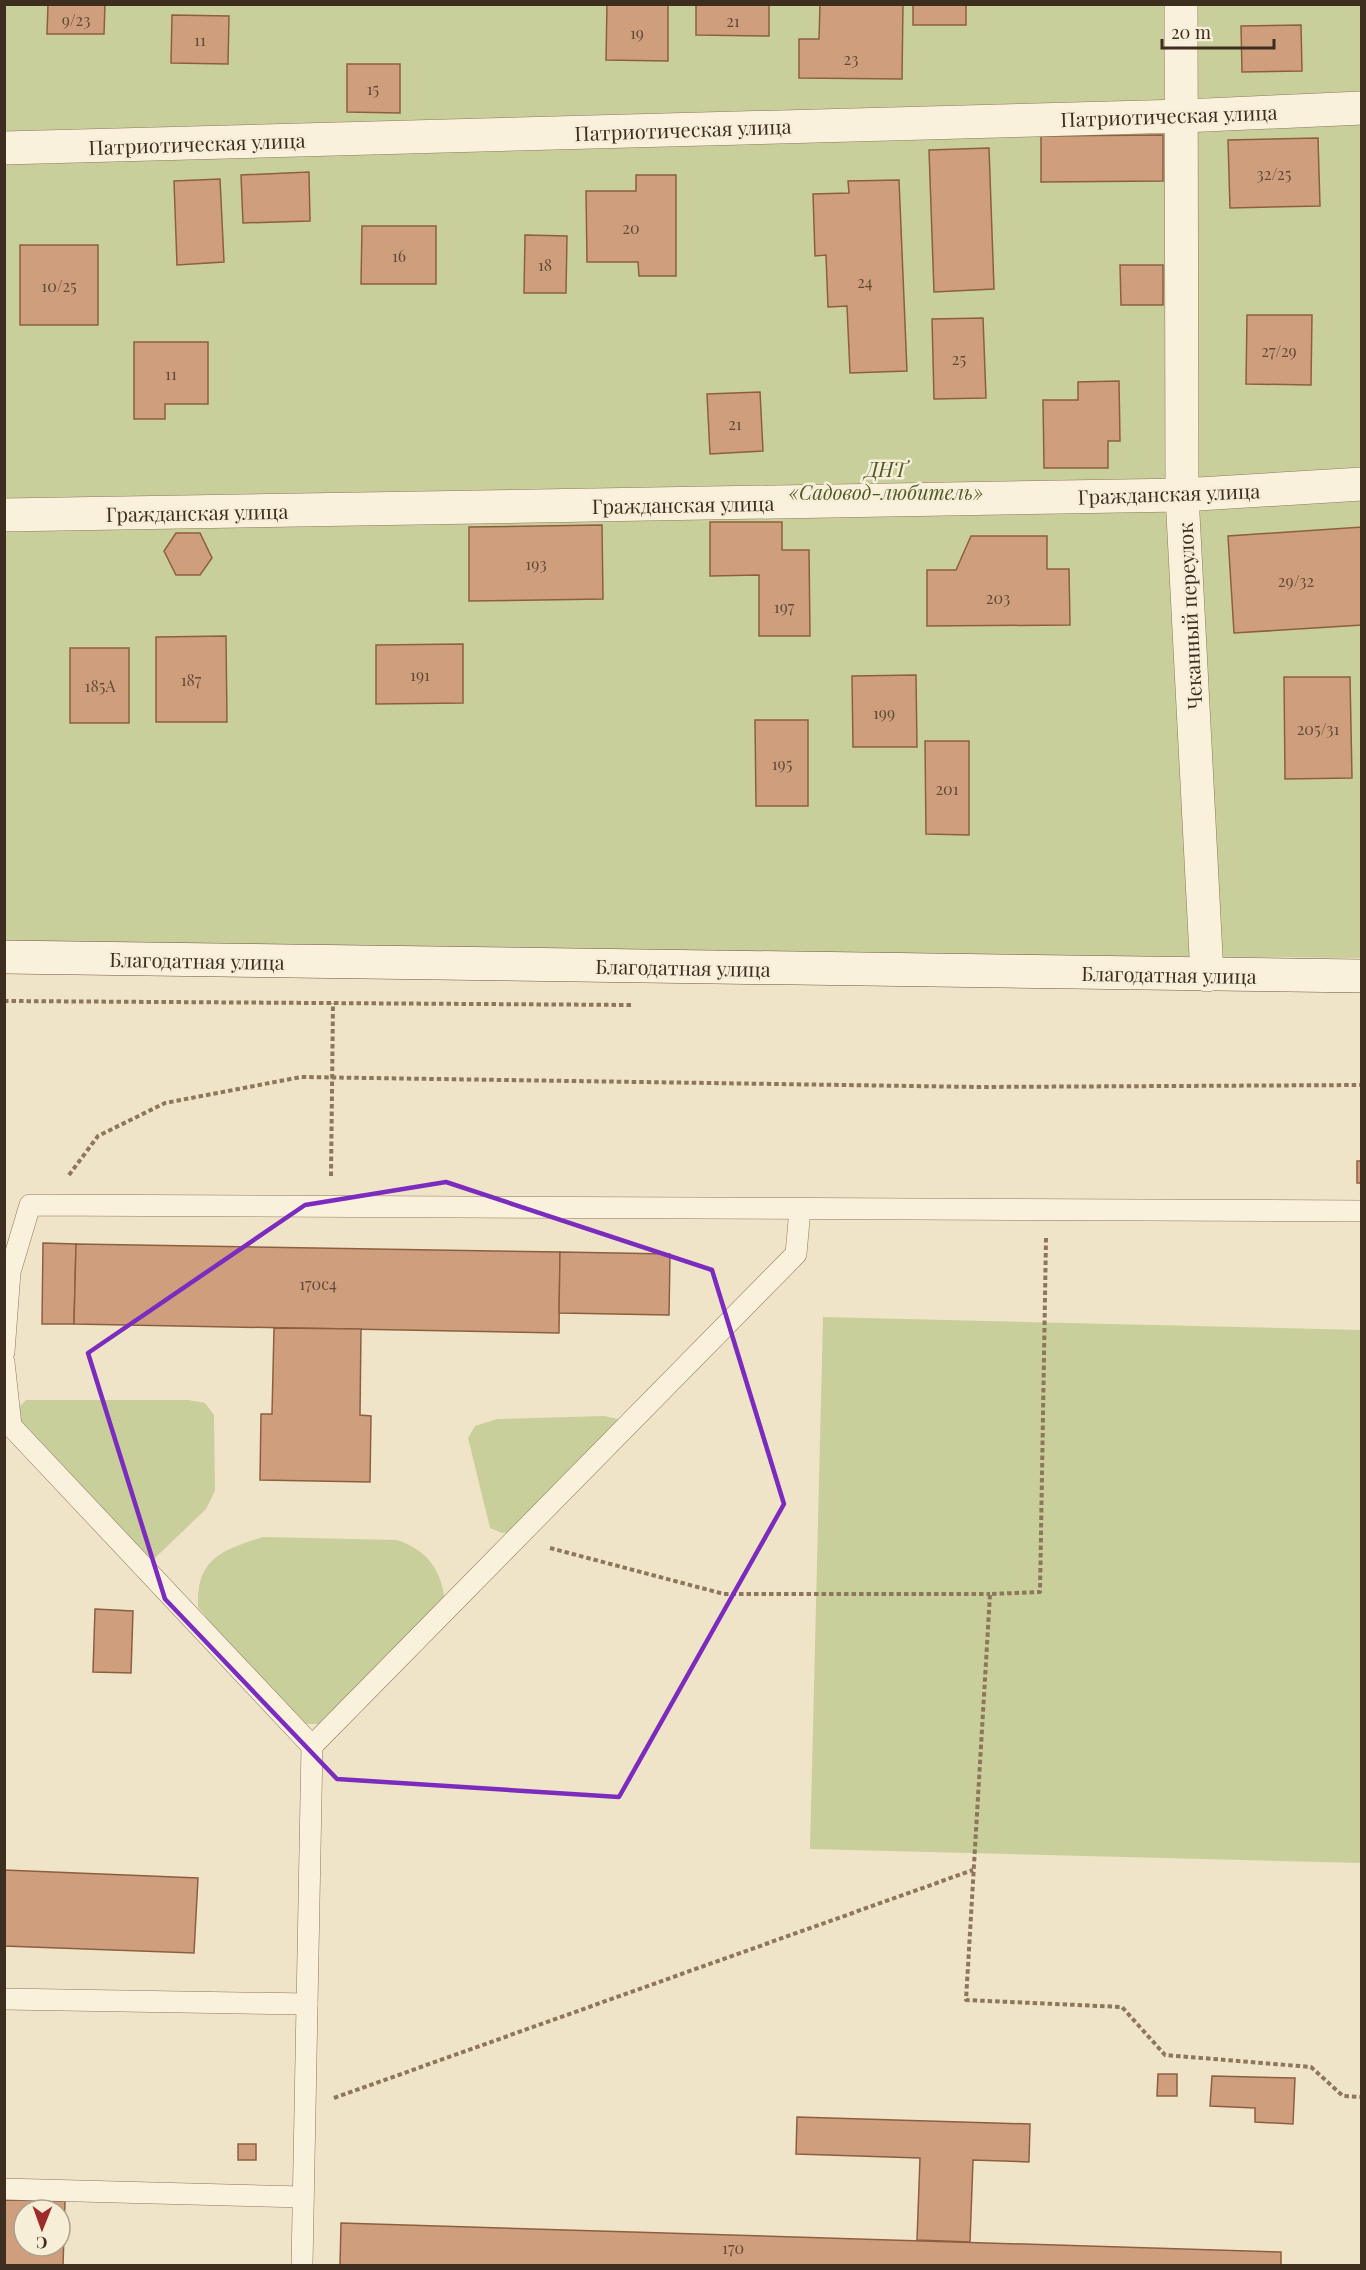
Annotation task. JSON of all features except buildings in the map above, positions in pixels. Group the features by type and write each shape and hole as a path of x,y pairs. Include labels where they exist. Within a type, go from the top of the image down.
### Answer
{"street":[{"name":"Чеканный переулок","path":"1181,4 1182,495 1207,975"},
{"name":"Патриотическая улица","path":"4,148 1183,116 1362,108"},
{"name":"Гражданская улица","path":"4,515 1182,495 1362,484"},
{"name":"Благодатная улица","path":"4,957 1362,976"}],"lane":[{"path":"4,1352 10,1272 30,1205 1362,1211"},
{"path":"302,2265 312,1746 796,1254 800,1209"},
{"path":"4,1362 11,1426 312,1746"},
{"path":"4,1999 307,2004"},
{"path":"4,2189 303,2197"}],"path":[{"path":"331,1206 333,1003"},
{"path":"62,1205 69,1173 98,1136 165,1103 301,1077 979,1087 1362,1085"},
{"path":"516,1539 723,1594 1040,1592 1046,1210"},
{"path":"990,1593 966,2000 1122,2007 1165,2055 1311,2067 1343,2096 1362,2097"},
{"path":"305,2108 974,1870"}],"highlighted area":[{"path":"446,1182 712,1270 784,1504 619,1797 337,1779 165,1599 88,1353 305,1205"}],"green space":[{"name":"ДНТ «Садовод-любитель»","path":"5,5 1361,5 1361,958 5,946"},
{"path":"823,1317 1361,1330 1361,1863 810,1849"},
{"path":"26,1400 189,1400 205,1403 214,1415 215,1491 206,1509 155,1558 138,1557 12,1426 15,1411"},
{"path":"604,1416 618,1419 619,1434 520,1532 502,1533 490,1528 468,1438 475,1426 497,1419"},
{"path":"263,1537 397,1540 417,1549 425,1556 440,1580 445,1602 320,1724 301,1724 275,1704 198,1607 202,1577 214,1558 235,1547"}]}
